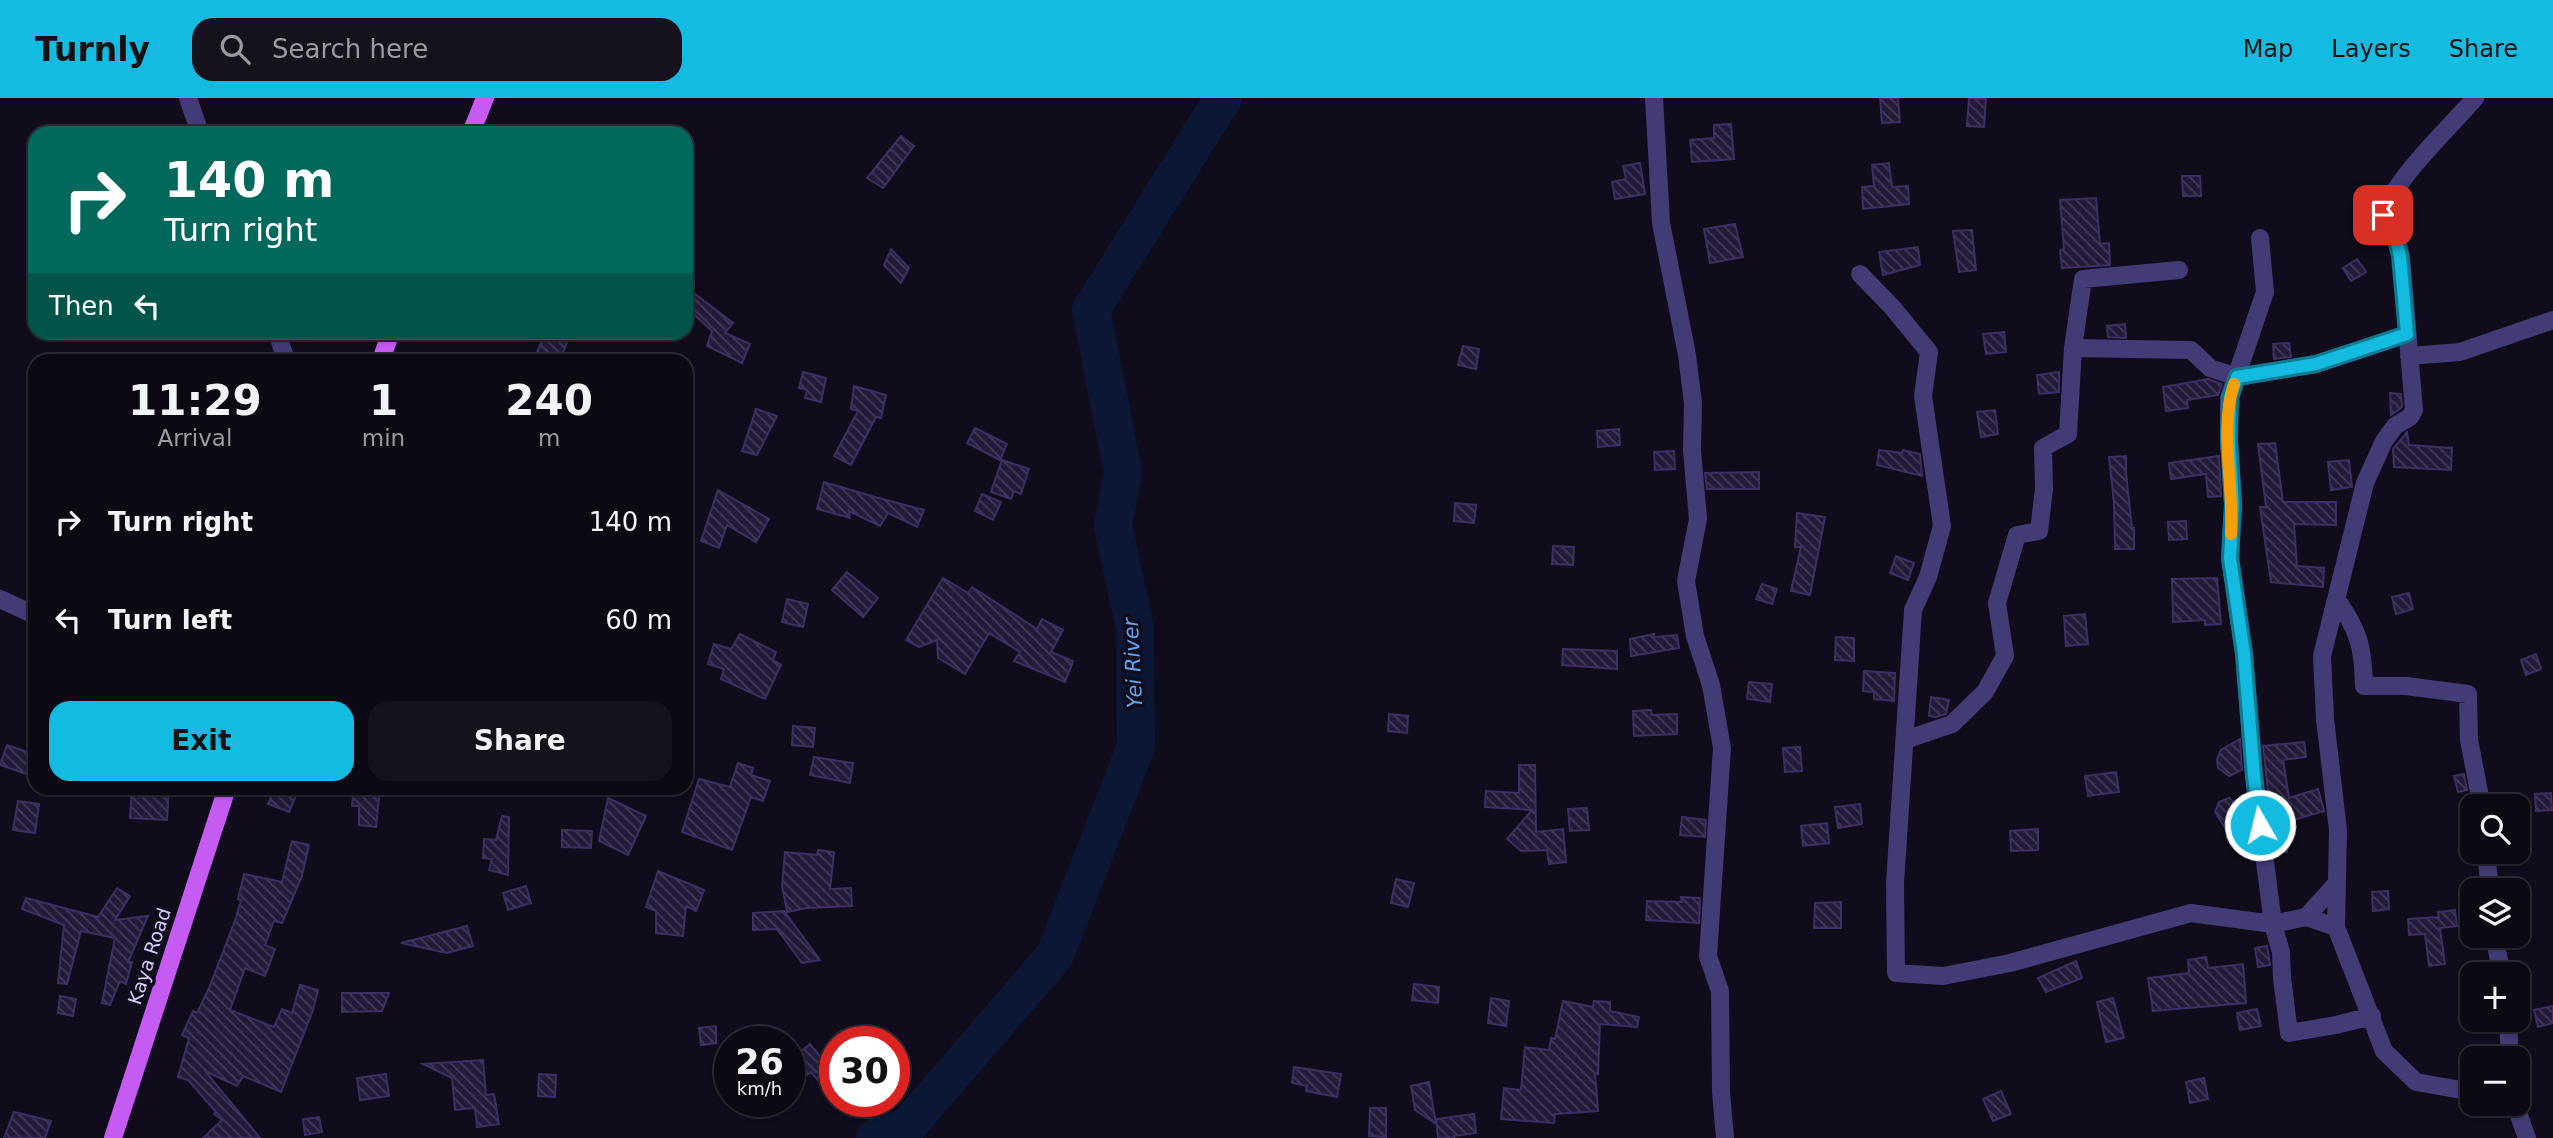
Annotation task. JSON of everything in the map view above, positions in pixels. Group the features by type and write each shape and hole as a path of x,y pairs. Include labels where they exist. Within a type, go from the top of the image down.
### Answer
{"main road":[{"path":"474,126 485,98"},
{"name":"Kaya Road","path":"113,1138 225,795"}],"street":[{"path":"188,98 198,126"},
{"path":"1654,98 1661,223 1687,355 1693,403 1692,450 1698,519 1686,581 1695,636 1711,685 1722,748 1708,956 1720,991 1721,1092 1725,1138"},
{"path":"2460,1090 2416,1082 2385,1051 2336,927 2338,830 2325,719 2322,656 2365,483 2384,442 2395,426 2410,417 2414,410 2400,256 2394,231 2381,223 2383,215 2398,189 2431,144 2475,98"},
{"path":"2260,238 2265,292 2230,398 2229,440 2233,505 2230,558 2244,654 2254,776 2273,924 2281,952 2288,1033 2372,1016"},
{"path":"1905,740 1952,724 1985,692 2005,656 1997,603 2017,535 2039,531 2044,489 2043,449 2068,434 2073,348 2083,279 2179,270"},
{"path":"1860,274 1892,307 1929,352 1923,396 1942,526 1928,578 1913,610 1895,883 1896,973 1943,976 2010,963 2191,913 2273,924 2306,917 2336,927"},
{"path":"2409,356 2460,352 2553,320"},
{"path":"2073,348 2191,350 2210,368 2237,377 2316,364 2407,334"},
{"path":"0,599 28,612"},
{"path":"2337,600 2353,624 2364,656 2364,686 2406,686 2468,694 2469,740 2479,794"},
{"path":"2306,917 2337,883"},
{"path":"2520,1116 2528,1138"}],"building":[{"path":"1880,98 1898,98 1900,122 1882,123"},
{"path":"1969,98 1986,99 1984,127 1967,126"},
{"path":"1731,124 1734,159 1692,162 1690,140 1714,138 1714,125"},
{"path":"901,136 914,146 883,188 867,178"},
{"path":"1640,163 1645,194 1615,199 1612,182 1626,179 1623,166"},
{"path":"1889,163 1892,187 1908,186 1909,204 1863,209 1862,187 1874,186 1872,165"},
{"path":"2182,176 2200,176 2201,196 2183,196"},
{"path":"2096,198 2100,244 2109,243 2110,265 2062,268 2060,250 2064,249 2060,200"},
{"path":"1735,224 1743,257 1710,263 1704,229"},
{"path":"1972,230 1976,270 1959,272 1953,231"},
{"path":"1918,247 1920,265 1883,275 1879,252"},
{"path":"891,249 909,268 901,283 884,265"},
{"path":"2357,259 2366,272 2351,281 2343,268"},
{"path":"693,292 733,323 725,333 750,344 742,363 707,346 712,331 693,313"},
{"path":"2125,324 2126,338 2108,337 2107,326"},
{"path":"2004,332 2006,352 1986,354 1983,334"},
{"path":"542,340 568,340 562,354 537,352"},
{"path":"2289,343 2291,357 2274,359 2273,344"},
{"path":"1463,346 1479,349 1476,369 1458,365"},
{"path":"803,372 826,378 821,402 805,398 807,390 799,388"},
{"path":"2059,372 2059,392 2039,394 2037,375"},
{"path":"2208,379 2222,384 2218,395 2187,400 2188,408 2166,411 2163,387"},
{"path":"854,386 886,395 881,418 876,417 851,465 834,456 858,411 851,409"},
{"path":"2390,393 2401,394 2402,407 2391,415"},
{"path":"756,409 777,416 757,455 742,451"},
{"path":"1995,410 1998,434 1981,437 1977,412"},
{"path":"975,428 1007,444 1000,460 967,443"},
{"path":"1619,429 1620,445 1598,447 1597,431"},
{"path":"2407,432 2409,445 2452,448 2451,470 2394,467 2393,449"},
{"path":"2275,443 2283,502 2336,502 2336,525 2294,524 2297,566 2324,568 2323,587 2271,582 2260,507 2266,507 2258,444"},
{"path":"1879,450 1902,453 1903,450 1920,454 1922,476 1877,465"},
{"path":"1674,451 1675,469 1655,470 1654,452"},
{"path":"2126,456 2134,549 2115,549 2109,457"},
{"path":"2219,456 2221,496 2208,497 2206,474 2171,479 2169,463"},
{"path":"1002,460 1029,469 1021,494 1014,491 1011,499 991,492"},
{"path":"2349,460 2352,487 2331,490 2328,462"},
{"path":"1759,472 1759,489 1707,489 1705,473"},
{"path":"824,482 924,510 917,527 888,513 880,526 849,511 850,518 817,509"},
{"path":"718,490 769,519 756,542 727,525 719,548 701,541"},
{"path":"982,494 1001,502 993,520 975,511"},
{"path":"1455,503 1476,505 1474,523 1454,521"},
{"path":"1797,513 1825,517 1810,595 1791,591 1801,547 1795,547"},
{"path":"2186,521 2187,539 2169,540 2168,522"},
{"path":"1553,546 1574,547 1573,565 1552,564"},
{"path":"1896,556 1914,563 1908,580 1890,573"},
{"path":"847,572 878,598 863,617 832,590"},
{"path":"943,578 968,593 972,587 1037,629 1042,619 1063,630 1051,652 1073,661 1065,682 1014,661 1020,652 989,633 965,674 938,658 937,640 919,647 906,640"},
{"path":"2217,578 2221,624 2205,625 2205,620 2173,622 2172,579"},
{"path":"1762,584 1777,589 1772,604 1756,599"},
{"path":"2409,593 2413,609 2396,614 2392,597"},
{"path":"787,599 808,604 803,627 782,622"},
{"path":"2085,614 2088,644 2066,646 2064,616"},
{"path":"740,634 776,652 773,660 781,665 765,699 721,679 724,669 708,664 714,644 731,649"},
{"path":"1654,634 1654,637 1677,635 1679,648 1631,656 1630,639"},
{"path":"1836,637 1854,638 1854,661 1835,660"},
{"path":"1563,649 1617,651 1617,669 1562,665"},
{"path":"2536,654 2541,669 2526,675 2521,660"},
{"path":"1864,671 1895,673 1894,701 1874,699 1874,692 1863,691"},
{"path":"1749,682 1772,684 1770,702 1747,699"},
{"path":"1931,697 1949,700 1946,714 1929,716"},
{"path":"1651,710 1652,715 1677,714 1677,734 1634,736 1633,711"},
{"path":"1389,714 1408,716 1407,733 1388,731"},
{"path":"793,726 815,728 813,747 792,745"},
{"path":"2240,739 2242,770 2229,776 2218,768 2217,759 2221,750"},
{"path":"2304,742 2306,757 2283,760 2289,798 2318,789 2324,811 2286,822 2287,852 2275,853 2263,746"},
{"path":"7,745 28,752 27,774 0,765"},
{"path":"1800,747 1802,771 1785,772 1783,748"},
{"path":"814,757 853,763 850,783 810,775"},
{"path":"738,763 753,768 751,775 770,781 763,801 751,797 732,850 682,832 699,779 730,787"},
{"path":"1519,765 1535,765 1536,832 1563,829 1566,862 1549,864 1547,850 1521,851 1507,839 1532,810 1485,807 1486,791 1519,793"},
{"path":"2116,772 2119,792 2088,796 2085,776"},
{"path":"2464,774 2467,790 2458,792 2454,776"},
{"path":"2551,793 2552,810 2536,811 2535,794"},
{"path":"132,795 169,795 167,820 130,818"},
{"path":"272,795 296,795 289,812 268,804"},
{"path":"353,795 379,795 376,827 359,825 359,806 352,806"},
{"path":"608,798 646,816 628,855 599,841"},
{"path":"2229,798 2240,807 2228,833 2215,812 2219,802"},
{"path":"18,801 39,804 35,833 13,830"},
{"path":"1860,804 1862,824 1838,828 1835,807"},
{"path":"1587,808 1589,830 1570,831 1568,809"},
{"path":"502,816 509,817 508,875 489,870 492,859 483,858 484,839 496,840"},
{"path":"1682,817 1706,820 1705,837 1680,835"},
{"path":"1827,823 1829,843 1803,846 1801,826"},
{"path":"2038,829 2038,850 2011,851 2010,831"},
{"path":"562,830 592,831 591,848 562,847"},
{"path":"292,841 309,845 302,876 282,923 274,921 265,945 275,949 265,976 245,968 230,1010 274,1027 282,1009 292,1013 300,985 318,990 313,1010 281,1092 243,1076 237,1086 205,1071 260,1138 203,1138 222,1120 214,1114 216,1112 188,1080 178,1077 189,1038 182,1035 193,1011 197,1013 209,988 236,918 244,874 282,882"},
{"path":"818,850 834,852 830,889 851,888 852,906 807,908 787,912 782,885 785,852 817,855"},
{"path":"658,871 704,890 696,911 686,906 683,936 656,933 656,911 646,907"},
{"path":"1396,879 1414,883 1408,907 1391,903"},
{"path":"526,886 531,903 508,910 503,893"},
{"path":"117,888 130,896 115,920 148,916 128,962 132,962 126,984 120,981 110,1005 102,1003 115,938 81,931 67,984 58,983 64,925 22,909 26,898 98,917"},
{"path":"2388,891 2389,909 2373,911 2372,892"},
{"path":"1681,897 1700,898 1699,923 1646,920 1647,901 1682,902"},
{"path":"1841,902 1841,928 1814,928 1815,903"},
{"path":"2455,910 2457,926 2440,928 2445,964 2429,966 2425,934 2409,935 2408,919 2439,917 2438,912"},
{"path":"784,911 820,960 802,963 777,929 753,930 753,913"},
{"path":"467,926 473,946 447,953 401,943"},
{"path":"2267,946 2270,965 2258,967 2255,948"},
{"path":"2206,957 2208,968 2243,964 2246,1003 2153,1011 2148,978 2189,973 2188,960"},
{"path":"2076,961 2082,978 2046,992 2038,978"},
{"path":"1414,984 1439,987 1438,1003 1412,1000"},
{"path":"342,993 389,993 382,1011 342,1012"},
{"path":"60,996 76,999 73,1016 58,1013"},
{"path":"1491,998 1509,1001 1506,1026 1488,1023"},
{"path":"2113,998 2124,1038 2106,1042 2097,1002"},
{"path":"1563,1001 1593,1007 1594,1001 1610,1002 1610,1011 1639,1017 1637,1027 1600,1024 1598,1074 1595,1073 1598,1111 1555,1114 1554,1123 1501,1119 1504,1088 1521,1090 1525,1047 1549,1050 1551,1038 1555,1039"},
{"path":"2553,1006 2553,1023 2538,1027 2534,1010"},
{"path":"2257,1009 2261,1026 2240,1030 2237,1013"},
{"path":"714,1026 714,1043 701,1045 699,1028"},
{"path":"810,1044 819,1055 819,1081 811,1072 805,1076 805,1048"},
{"path":"483,1060 486,1095 494,1094 499,1124 477,1127 475,1108 455,1110 452,1078 423,1064"},
{"path":"1294,1067 1341,1074 1337,1097 1306,1091 1307,1086 1292,1083"},
{"path":"386,1074 389,1096 360,1100 357,1078"},
{"path":"539,1074 556,1075 555,1097 538,1096"},
{"path":"2204,1078 2208,1099 2190,1103 2186,1082"},
{"path":"1429,1082 1436,1124 1415,1110 1411,1086"},
{"path":"2001,1091 2011,1114 1993,1121 1983,1099"},
{"path":"1370,1108 1386,1108 1386,1137 1369,1136"},
{"path":"14,1112 51,1121 45,1138 4,1138"},
{"path":"1474,1114 1476,1133 1438,1138 1436,1119"},
{"path":"319,1117 322,1132 305,1135 303,1119"}],"waterway":[{"name":"Yei River","path":"875,1138 907,1127 1055,955 1136,746 1135,628 1113,526 1123,472 1091,310 1223,98"}],"slow traffic":[{"path":"2231,534 2233,505 2229,440 2230,398 2234,384"}],"route":[{"path":"2260,825 2244,654 2230,558 2233,505 2229,440 2230,398 2237,377 2316,364 2407,334 2400,256 2394,231 2381,223 2383,215"}]}
